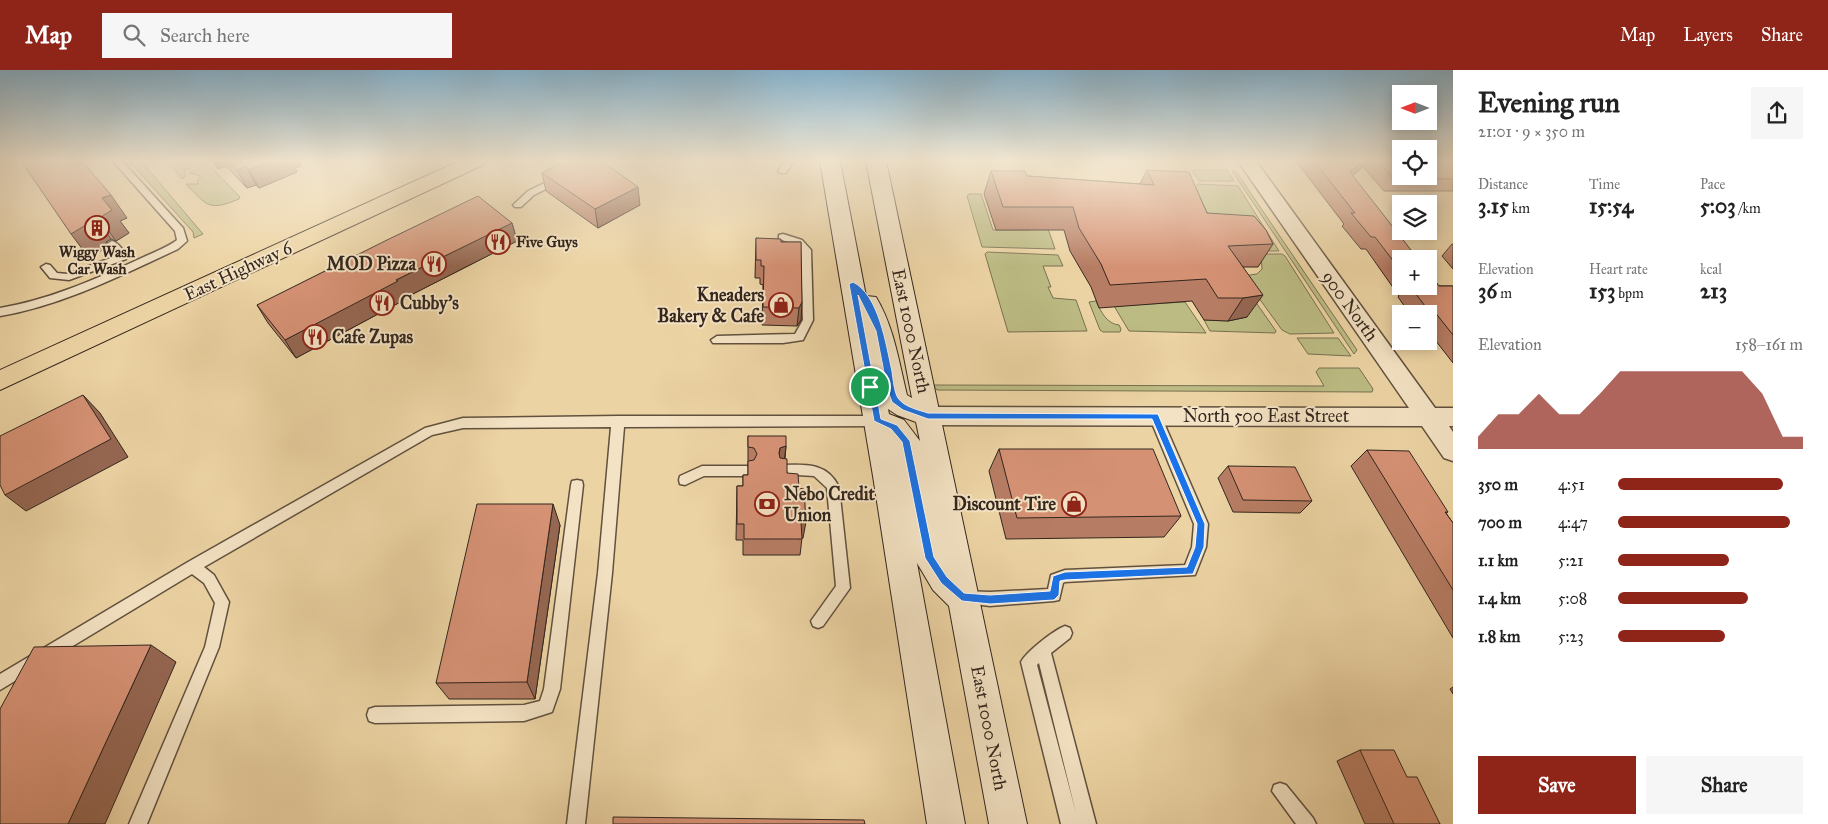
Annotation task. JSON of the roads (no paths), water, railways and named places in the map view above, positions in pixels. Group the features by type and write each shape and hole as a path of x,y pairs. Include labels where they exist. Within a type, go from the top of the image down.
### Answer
{"highway":[{"name":"East Highway 6","path":"0,381 400,196"}],"main road":[{"path":"837,196 878,421 946,824"},
{"name":"East 1000 North","path":"883,196 1008,824"},
{"path":"853,284 865,298 880,331 895,400 906,408 928,416"},
{"path":"878,421 894,427 906,441 930,558 944,580 962,597"}],"street":[{"name":"900 North","path":"1274,196 1441,416 1453,451"},
{"name":"North 500 East Street","path":"928,416 1441,416"}],"lane":[{"path":"0,312 29,308 51,301 174,247 182,240 180,230 149,196"},
{"path":"518,205 528,196"},
{"path":"717,340 783,340 799,337 808,320 806,250 798,242 783,237"},
{"path":"46,267 54,276 69,277 122,257 112,244"},
{"path":"962,597 990,599 1054,595 1056,579 1065,576 1190,571 1200,547 1201,524 1155,416"},
{"path":"576,824 603,595 618,421"},
{"path":"0,683 193,566 429,431 463,423 878,421"},
{"path":"685,480 702,470 748,470"},
{"path":"785,470 814,470 827,476 833,487 843,588 818,621"},
{"path":"374,715 524,713 546,706 552,688 576,485"},
{"path":"138,824 212,647 222,602 209,579 193,566"},
{"path":"1065,632 1029,662 1070,824"},
{"path":"1043,650 1087,824"},
{"path":"1280,791 1307,824"}],"place":[{"name":"Wiggy Wash Car Wash","path":"97,228"},
{"name":"Five Guys","path":"498,242"},
{"name":"MOD Pizza","path":"434,264"},
{"name":"Cubby's","path":"382,303"},
{"name":"Kneaders Bakery & Cafe","path":"781,305"},
{"name":"Cafe Zupas","path":"315,337"},
{"name":"Nebo Credit Union","path":"767,504"},
{"name":"Discount Tire","path":"1074,504"}]}
